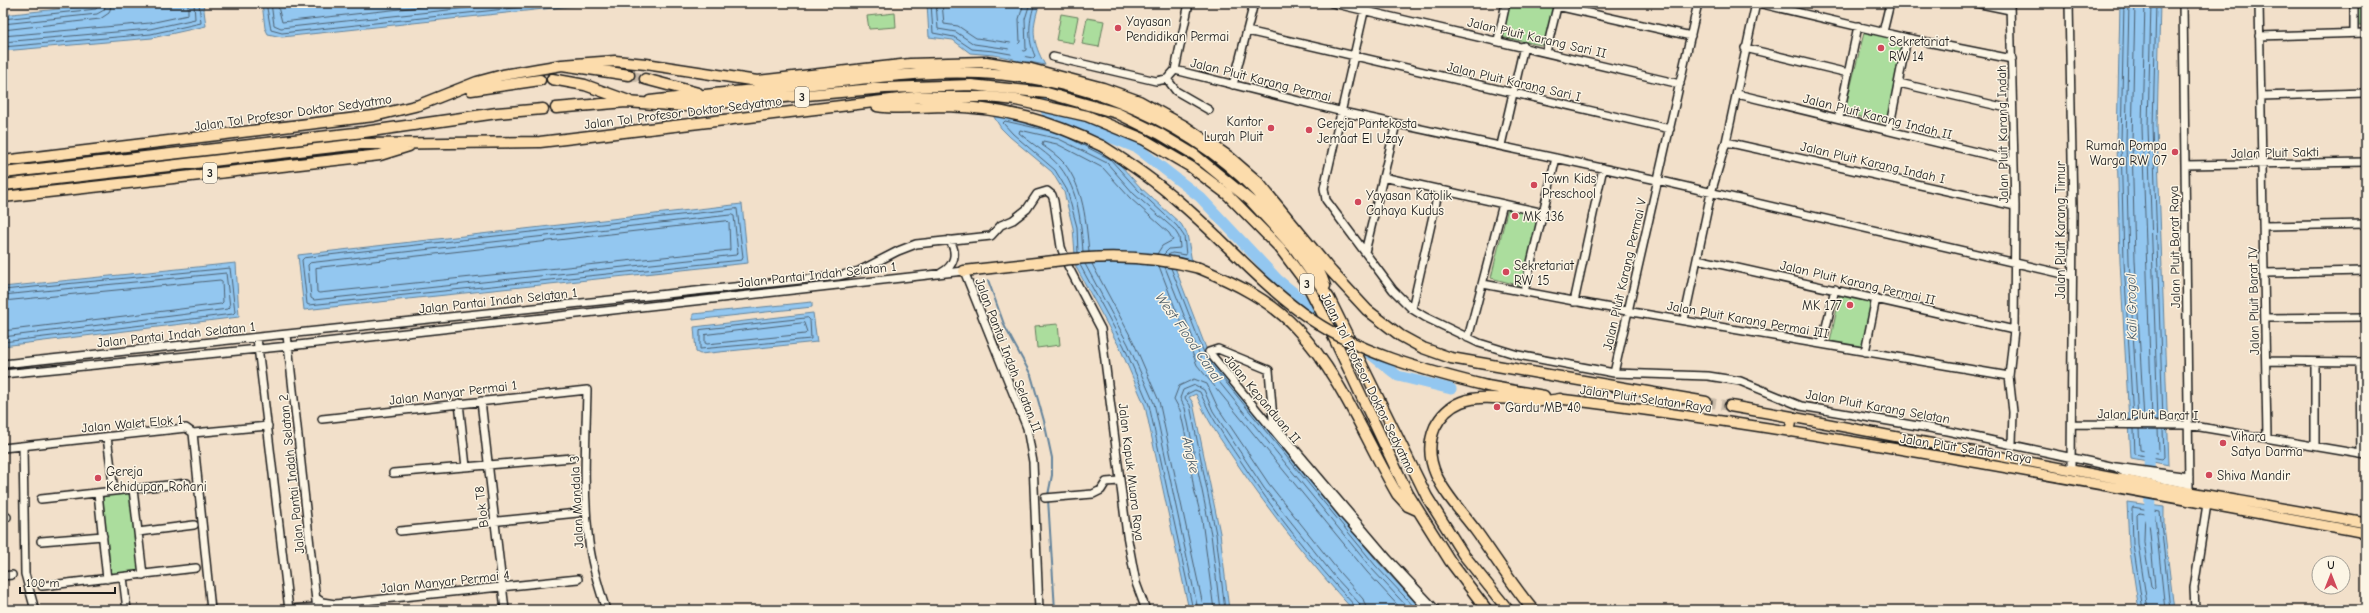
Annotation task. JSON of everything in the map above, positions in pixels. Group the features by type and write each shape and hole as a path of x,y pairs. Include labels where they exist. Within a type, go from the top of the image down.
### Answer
{"highway":[{"path":"562,66 615,61 646,64 757,81 910,64 986,62 1051,74 1103,88 1139,101 1186,127 1228,156 1258,182 1331,271 1367,310 1389,329 1423,348 1451,358 1706,402"},
{"name":"Jalan Tol Profesor Doktor Sedyatmo","path":"3,161 374,116 419,105 503,75 562,66 629,76"},
{"name":"Jalan Tol Profesor Doktor Sedyatmo","path":"556,108 632,103 929,73 979,73 1013,76 1059,85 1127,105 1164,122 1233,169 1256,191 1297,239 1320,273 1327,294 1427,497 1463,554 1508,610"},
{"path":"552,79 585,85 632,103"},
{"name":"Jalan Tol Profesor Doktor Sedyatmo","path":"645,79 704,95"},
{"path":"449,94 540,80"},
{"name":"Jalan Tol Profesor Doktor Sedyatmo","path":"632,103 684,106 885,88 971,85 1047,93 1117,113 1160,134 1194,155 1251,201 1294,248 1327,294"},
{"name":"Jalan Tol Profesor Doktor Sedyatmo","path":"3,185 360,144 540,142 865,103 884,106 948,101 1016,100 1088,116 1143,139 1191,167 1227,194 1249,215 1291,262 1307,284 1323,315 1417,510 1450,561 1487,610"},
{"path":"948,101 1008,112 1061,127 1102,146 1135,166 1179,202 1244,264 1302,313 1343,338 1379,354 1427,371 1487,386 1560,399"},
{"name":"Jalan Tol Profesor Doktor Sedyatmo","path":"3,173 356,133 497,113 543,109"},
{"name":"Jalan Tol Profesor Doktor Sedyatmo","path":"3,197 380,155 416,144"},
{"path":"965,274 1054,261 1098,257 1139,257 1176,262 1200,268 1245,288 1296,329 1343,393 1397,494 1408,506 1417,510"},
{"path":"1526,610 1478,547 1463,517 1437,476 1430,456 1433,433 1444,414 1461,402 1473,399 1542,401 1560,399"},
{"path":"1730,406 1792,417"},
{"path":"1463,517 1476,531 1508,580 1533,610"}],"main road":[{"name":"Jalan Pluit Selatan Raya","path":"1560,399 1790,432 2125,477"},
{"name":"Jalan Pluit Selatan Raya","path":"1792,417 2070,469 2166,485 2189,484 2337,518 2366,522"},
{"path":"1790,432 1792,417"},
{"name":"Jalan Pluit Selatan Raya","path":"2166,485 2207,504 2366,533"},
{"path":"2336,527 2337,518"}],"street":[{"path":"1053,57 1156,82 1167,79 1175,70 1189,3"},
{"path":"1233,85 1254,3"},
{"name":"Jalan Pluit Karang Sari II","path":"1332,3 1365,7 1680,84"},
{"path":"1498,40 1506,3"},
{"name":"Jalan Pluit Karang Permai V","path":"1614,373 1698,3"},
{"path":"1684,320 1711,193 1726,142 1737,94 1745,48 1757,3 1907,38 2012,59"},
{"path":"1883,32 1890,3"},
{"path":"1976,3 2010,7"},
{"name":"Jalan Pluit Karang Timur","path":"2069,3 2072,276 2072,424 2070,469"},
{"name":"Jalan Pluit Barat Raya","path":"2183,3 2189,484"},
{"name":"Jalan Pluit Barat IV","path":"2259,3 2267,437"},
{"path":"2354,3 2354,33"},
{"path":"1546,52 1558,4 1691,36"},
{"name":"Jalan Pluit Karang Selatan","path":"1365,7 1326,179 1324,194 1348,230 1393,290 1412,309 1468,338 1518,355 1614,373 1708,376 1732,379 1801,406 2012,444 2115,467 2125,477 2166,485 2189,484"},
{"name":"Jalan Pluit Karang Indah","path":"2010,7 2012,59 2011,109 2015,206 2014,330 2009,376 2013,412 2012,444"},
{"path":"1839,118 1858,26"},
{"name":"Jalan Pluit Karang Sari I","path":"1247,31 1670,129"},
{"path":"2259,36 2366,33"},
{"path":"1889,130 1907,38"},
{"path":"1500,145 1524,46"},
{"path":"1745,48 1848,73"},
{"name":"Jalan Pluit Karang Permai","path":"1175,70 1396,124 1500,145 1657,180 2014,264 2072,276"},
{"path":"1167,79 1176,91 1209,110"},
{"path":"1899,84 2011,109"},
{"path":"2261,96 2366,92"},
{"name":"Jalan Pluit Karang Indah II","path":"1737,94 2013,161"},
{"path":"1365,252 1396,124"},
{"name":"Jalan Pluit Karang Indah I","path":"1726,142 2015,206"},
{"path":"1524,292 1556,158"},
{"name":"Jalan Pluit Sakti","path":"2185,165 2262,165 2366,162"},
{"path":"1574,302 1603,168"},
{"path":"1383,177 1544,213"},
{"path":"1412,309 1439,189"},
{"name":"Jalan Pantai Indah Selatan 1","path":"3,364 838,276 859,271 892,254 916,244 991,236 1002,225 1014,220 1027,209 1037,194 1047,191 1052,195 1054,201 1061,247 1068,266 1099,324 1102,334"},
{"path":"1468,338 1503,204"},
{"path":"2264,226 2366,224"},
{"path":"941,273 949,267 954,258 954,248 949,240"},
{"name":"Jalan Pluit Karang Permai II","path":"1697,259 2014,330"},
{"path":"2265,273 2366,271"},
{"name":"Jalan Pantai Indah Selatan 1","path":"3,374 289,346 941,273 965,274"},
{"name":"Jalan Pantai Indah Selatan II","path":"965,274 1027,428 1033,462 1039,610"},
{"name":"Jalan Pluit Karang Permai III","path":"1483,284 1574,302 2009,376"},
{"path":"1822,344 1835,289"},
{"path":"1865,352 1876,298"},
{"path":"2266,318 2366,317"},
{"name":"Jalan Kapuk Muara Raya","path":"1102,334 1119,481 1127,535 1136,584 1146,610"},
{"name":"Jalan Pantai Indah Selatan 2","path":"287,335 317,608"},
{"name":"Jalan Pantai Indah Selatan 2","path":"257,338 289,610"},
{"name":"Jalan Kepanduan II","path":"1428,610 1356,529 1209,352 1218,349 1269,370 1273,419 1277,428 1388,559 1436,610"},
{"path":"2266,361 2363,362 2364,455"},
{"path":"2315,362 2315,446"},
{"name":"Jalan Manyar Permai 1","path":"322,420 459,403 587,390"},
{"name":"Jalan Mandala 3","path":"587,390 586,500 588,534 592,559 606,610"},
{"name":"Blok T8","path":"481,401 505,610"},
{"path":"459,403 466,467"},
{"name":"Jalan Pluit Barat I","path":"2072,424 2188,424 2364,455"},
{"path":"193,433 268,426"},
{"name":"Jalan Walet Elok 1","path":"3,448 186,428 193,433 211,610"},
{"path":"107,437 114,491"},
{"path":"23,446 25,574 35,610"},
{"path":"393,473 572,458"},
{"path":"1047,498 1062,495 1093,494 1101,490 1106,482 1119,481"},
{"path":"41,499 187,483"},
{"path":"133,489 143,574"},
{"path":"98,493 107,579"},
{"path":"2195,610 2194,588 2207,504"},
{"path":"400,531 578,513"},
{"path":"138,532 194,525"},
{"path":"41,541 103,536"},
{"path":"42,586 196,568"},
{"path":"3,576 12,575"},
{"path":"124,577 127,610"},
{"name":"Jalan Manyar Permai 4","path":"316,598 328,604 357,602 578,578"},
{"path":"357,602 358,610"},
{"path":"278,610 317,608"}],"green space":[{"path":"1509,3 1555,3 1546,46 1501,37"},
{"path":"2358,3 2366,3 2366,26 2359,26"},
{"path":"895,13 896,27 869,29 867,16"},
{"path":"1061,14 1078,17 1073,43 1056,40"},
{"path":"1087,18 1104,21 1099,47 1082,44"},
{"path":"1865,29 1907,39 1886,123 1844,113"},
{"path":"1508,207 1542,215 1525,287 1491,278"},
{"path":"1841,290 1878,298 1866,349 1830,342"},
{"path":"1058,324 1060,345 1037,348 1035,326"},
{"path":"130,493 140,572 109,575 101,496"}],"water":[{"path":"114,3 203,3 206,26 152,38 3,51 3,15"},
{"path":"262,3 600,3 282,37 268,34 265,28"},
{"path":"927,3 1040,3 1035,20 1034,35 1037,49 1045,65 994,55 970,53 953,40 929,37"},
{"path":"2120,3 2160,3 2157,127 2169,465 2131,458 2120,261 2117,143"},
{"name":"Angke","path":"992,114 1062,130 1112,156 1141,188 1181,224 1187,234 1192,262 1171,257 1209,356 1378,562 1422,610 1353,610 1307,557 1263,501 1214,429 1196,394 1189,397 1193,403 1220,533 1229,610 1189,610 1145,406 1120,348 1076,267 1073,228 1064,192 1052,172 1010,137 1001,128"},
{"path":"742,204 748,263 304,310 298,255"},
{"path":"236,263 239,317 3,346 3,287"},
{"path":"812,302 812,307 693,320 693,314"},
{"path":"813,313 817,342 700,354 696,352 694,327"},
{"path":"2127,502 2164,507 2164,526 2174,610 2139,610 2129,545"}],"waterway":[{"name":"West Flood Canal","path":"1014,47 1057,132"},
{"path":"1047,112 1137,148 1200,197 1278,280 1350,338"},
{"path":"988,280 1005,327 1031,375 1044,421 1052,458 1052,475 1048,495"},
{"path":"1364,349 1398,376 1451,389"},
{"name":"Kali Grogol","path":"2149,447 2150,520"},
{"path":"1048,499 1055,610"}],"tunnel":[{"path":"629,75 645,79"},
{"path":"1706,402 1730,406"}],"place":[{"name":"Yayasan Pendidikan Permai","path":"1118,28"},
{"name":"Sekretariat RW 14","path":"1881,48"},
{"name":"Kantor Lurah Pluit","path":"1271,128"},
{"name":"Gereja Pantekosta Jemaat El Uzay","path":"1309,130"},
{"name":"Rumah Pompa Warga RW 07","path":"2175,152"},
{"name":"Town Kids Preschool","path":"1534,185"},
{"name":"Yayasan Katolik Cahaya Kudus","path":"1358,202"},
{"name":"MK 136","path":"1515,216"},
{"name":"Sekretariat RW 15","path":"1506,272"},
{"name":"MK 177","path":"1850,305"},
{"name":"Gardu MB 40","path":"1497,407"},
{"name":"Vihara Satya Darma","path":"2223,443"},
{"name":"Shiva Mandir","path":"2209,475"},
{"name":"Gereja Kehidupan Rohani","path":"98,478"}]}
